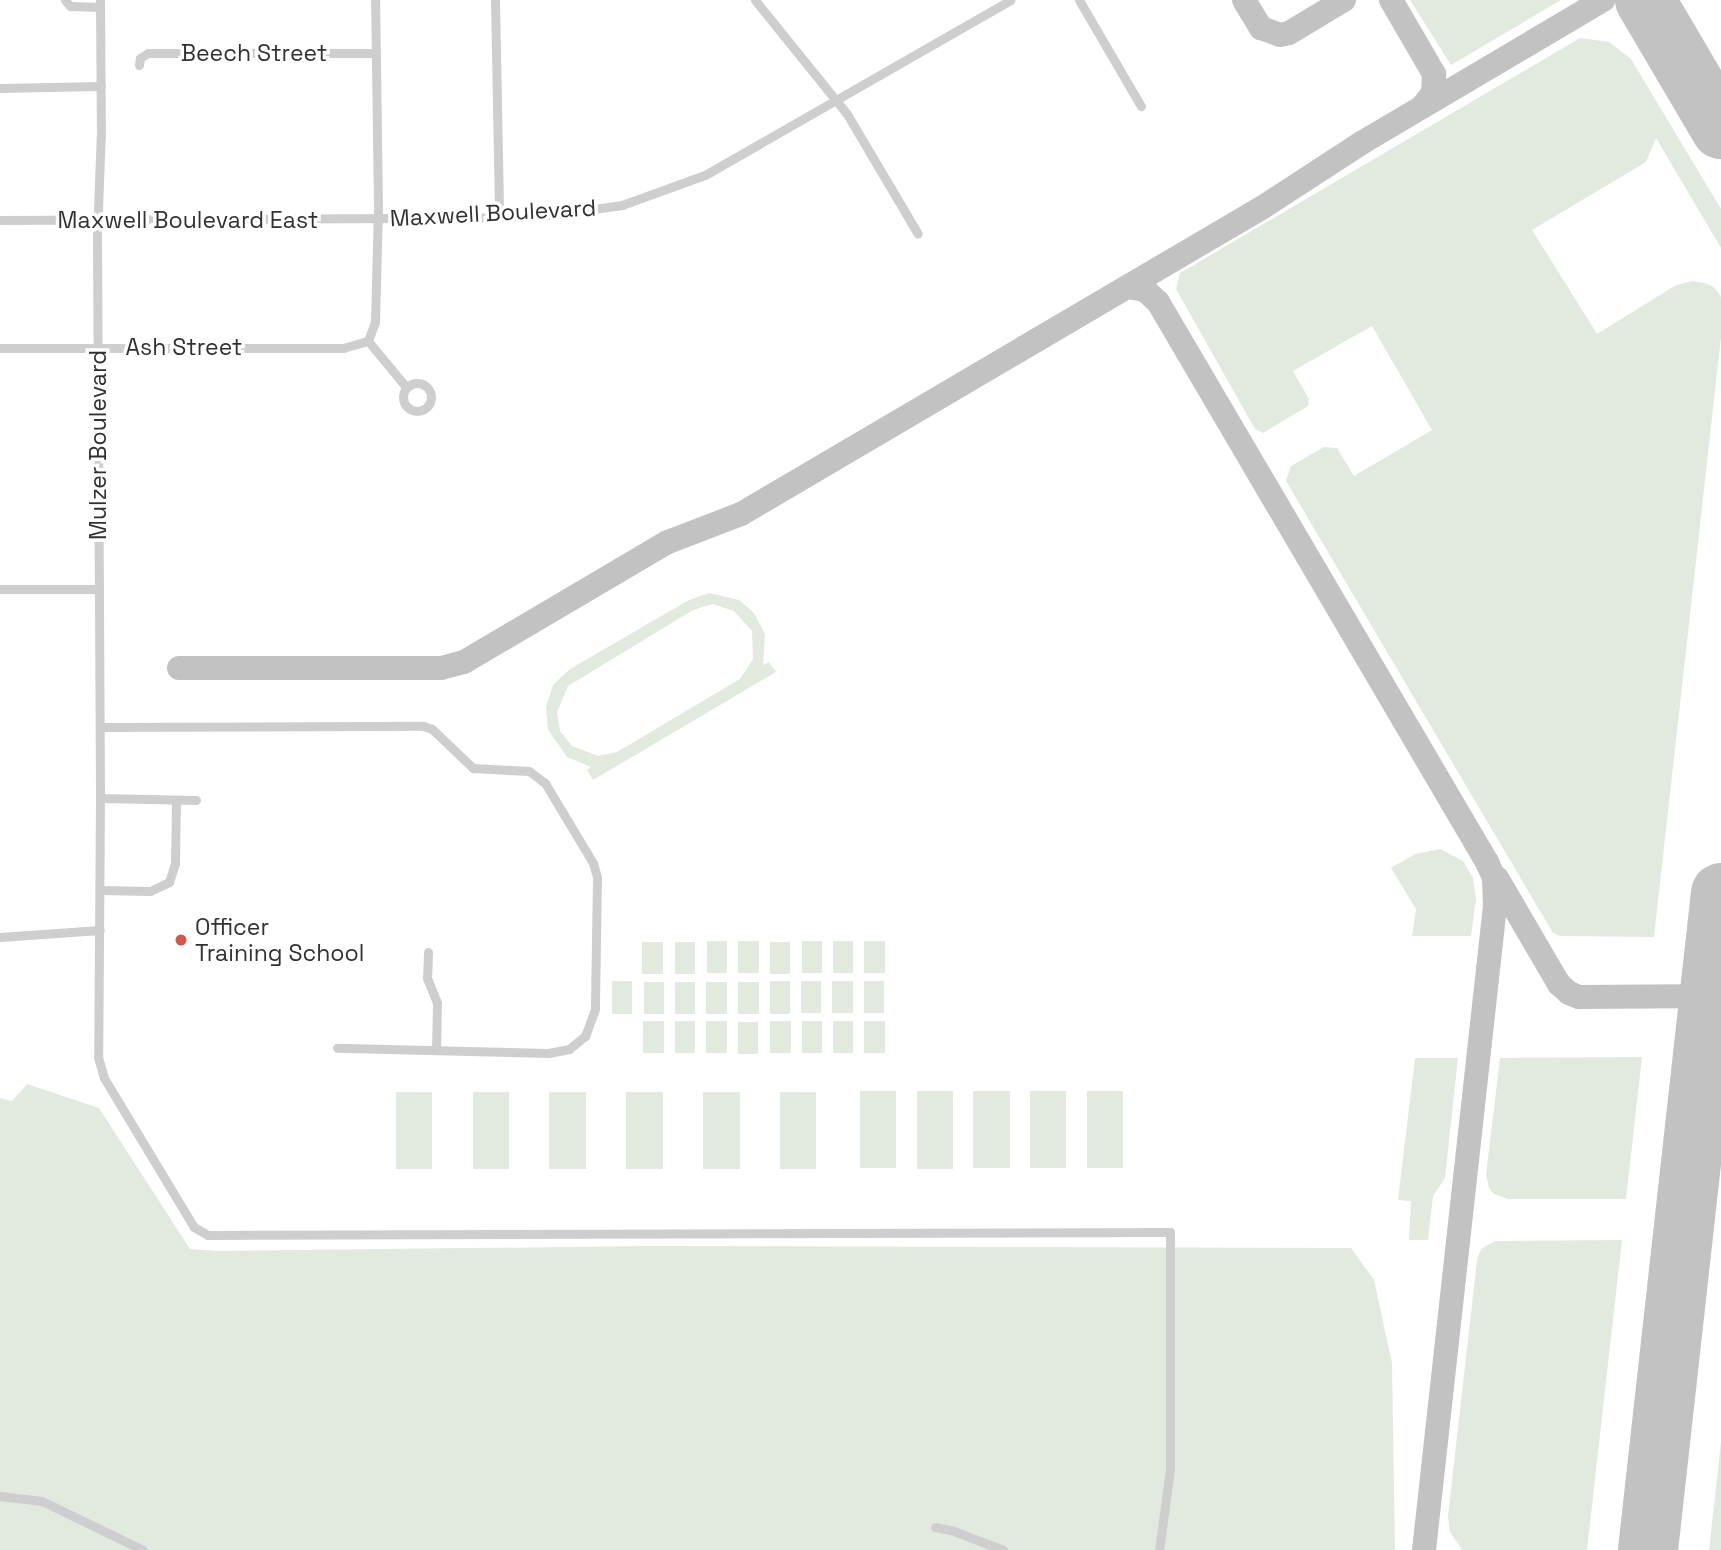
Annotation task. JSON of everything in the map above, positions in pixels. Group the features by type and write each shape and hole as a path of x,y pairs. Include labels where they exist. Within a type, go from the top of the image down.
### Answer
{"street":[{"path":"65,0 70,5 100,4"},
{"path":"375,0 374,321 368,341 406,387"},
{"path":"495,0 499,217"},
{"path":"755,0 836,100 918,234"},
{"name":"Maxwell Boulevard","path":"376,219 551,215 612,206 669,190 705,175 1010,0"},
{"path":"1079,0 1141,106"},
{"name":"Mulzer Boulevard","path":"100,4 97,347 100,930 97,1048 101,1071 194,1227 202,1233 1170,1232 1169,1480 1159,1550"},
{"name":"Beech Street","path":"139,65 140,58 148,53 375,53"},
{"path":"0,88 101,86"},
{"name":"Maxwell Boulevard East","path":"0,220 376,219"},
{"name":"Ash Street","path":"0,348 343,348 368,341"},
{"path":"0,589 99,589"},
{"path":"100,727 423,726 432,729 473,768 522,770 540,777 596,870 595,1009 590,1028 577,1044 559,1052 337,1048"},
{"path":"100,798 196,800"},
{"path":"100,890 150,891 169,882 174,864 176,800"},
{"path":"0,937 100,930"},
{"path":"428,952 427,978 438,1003 436,1050"},
{"path":"0,1496 50,1503 143,1550"},
{"path":"935,1527 951,1530 1003,1550"}],"shaded area":[{"path":"1410,0 1561,0 1451,65"},
{"path":"1580,38 1609,42 1631,59 1721,209 1721,248 1656,138 1646,162 1532,230 1597,334 1676,285 1693,281 1704,283 1714,287 1721,297 1721,337 1654,937 1560,936 1553,933 1286,481 1291,466 1324,447 1337,448 1354,476 1432,430 1372,326 1293,371 1309,399 1308,406 1263,433 1255,429 1176,289 1180,273"},
{"path":"709,593 739,600 754,613 765,634 763,665 769,662 776,672 593,780 587,770 591,767 567,757 548,730 546,707 553,685 570,669 689,600","holes":["713,604 734,611 752,631 753,659 740,679 617,752 598,756 572,746 560,731 557,712 568,686 693,610"]},
{"path":"1440,849 1463,861 1473,878 1476,899 1471,936 1412,936 1416,909 1391,868 1415,854"},
{"path":"707,941 727,941 727,973 707,973"},
{"path":"738,941 759,941 759,973 738,973"},
{"path":"802,941 822,941 822,973 802,973"},
{"path":"833,941 853,941 853,973 833,973"},
{"path":"864,941 885,941 885,973 864,973"},
{"path":"642,942 663,942 663,974 642,974"},
{"path":"675,942 695,942 695,974 675,974"},
{"path":"770,942 790,942 790,974 770,974"},
{"path":"612,981 632,981 632,1014 612,1014"},
{"path":"770,981 790,981 790,1014 770,1014"},
{"path":"801,981 821,981 821,1013 801,1013"},
{"path":"832,981 853,981 853,1013 832,1013"},
{"path":"864,981 884,981 884,1013 864,1013"},
{"path":"644,982 664,982 664,1014 644,1014"},
{"path":"675,982 695,982 695,1014 675,1014"},
{"path":"706,982 727,982 727,1014 706,1014"},
{"path":"738,982 759,982 759,1014 738,1014"},
{"path":"643,1021 664,1021 664,1053 643,1053"},
{"path":"675,1021 695,1021 695,1053 675,1053"},
{"path":"706,1021 727,1021 727,1053 706,1053"},
{"path":"770,1021 791,1021 791,1053 770,1053"},
{"path":"802,1021 822,1021 822,1053 802,1053"},
{"path":"833,1021 853,1021 853,1053 833,1053"},
{"path":"864,1021 885,1021 885,1053 864,1053"},
{"path":"738,1022 758,1022 758,1054 738,1054"},
{"path":"1642,1057 1626,1199 1508,1199 1494,1194 1489,1188 1486,1175 1500,1058"},
{"path":"1415,1058 1458,1058 1445,1178 1433,1196 1428,1240 1409,1240 1411,1201 1398,1200"},
{"path":"27,1084 99,1108 190,1249 219,1251 650,1246 1351,1248 1374,1280 1392,1363 1395,1550 0,1550 0,1098 12,1101"},
{"path":"860,1091 896,1091 896,1168 860,1168"},
{"path":"917,1091 953,1091 953,1169 917,1169"},
{"path":"973,1091 1010,1091 1010,1168 973,1168"},
{"path":"1030,1091 1066,1091 1066,1168 1030,1168"},
{"path":"1087,1091 1123,1091 1123,1168 1087,1168"},
{"path":"396,1092 432,1092 432,1169 396,1169"},
{"path":"473,1092 509,1092 509,1169 473,1169"},
{"path":"549,1092 586,1092 586,1169 549,1169"},
{"path":"626,1092 663,1092 663,1169 626,1169"},
{"path":"703,1092 740,1092 740,1169 703,1169"},
{"path":"780,1092 816,1092 816,1169 780,1169"},
{"path":"1622,1240 1587,1550 1462,1550 1450,1532 1448,1516 1477,1260 1481,1249 1495,1241"},
{"path":"1721,1442 1721,1550 1709,1550"}],"taxiway":[{"path":"1244,0 1261,28 1280,35 1289,33 1344,0"},
{"path":"1391,0 1434,74 1433,93 1423,106"},
{"path":"179,668 441,668 464,662 668,542 741,514 1263,207 1363,142 1603,0"},
{"path":"1634,0 1652,12"},
{"path":"1127,287 1145,290 1158,302 1494,878 1495,906 1424,1550"},
{"path":"1497,878 1559,984 1569,993 1579,997 1721,996"}],"runway":[{"path":"1645,0 1721,129"},
{"path":"1648,1550 1721,893"}],"place":[{"name":"Officer Training School","path":"181,940"}]}
